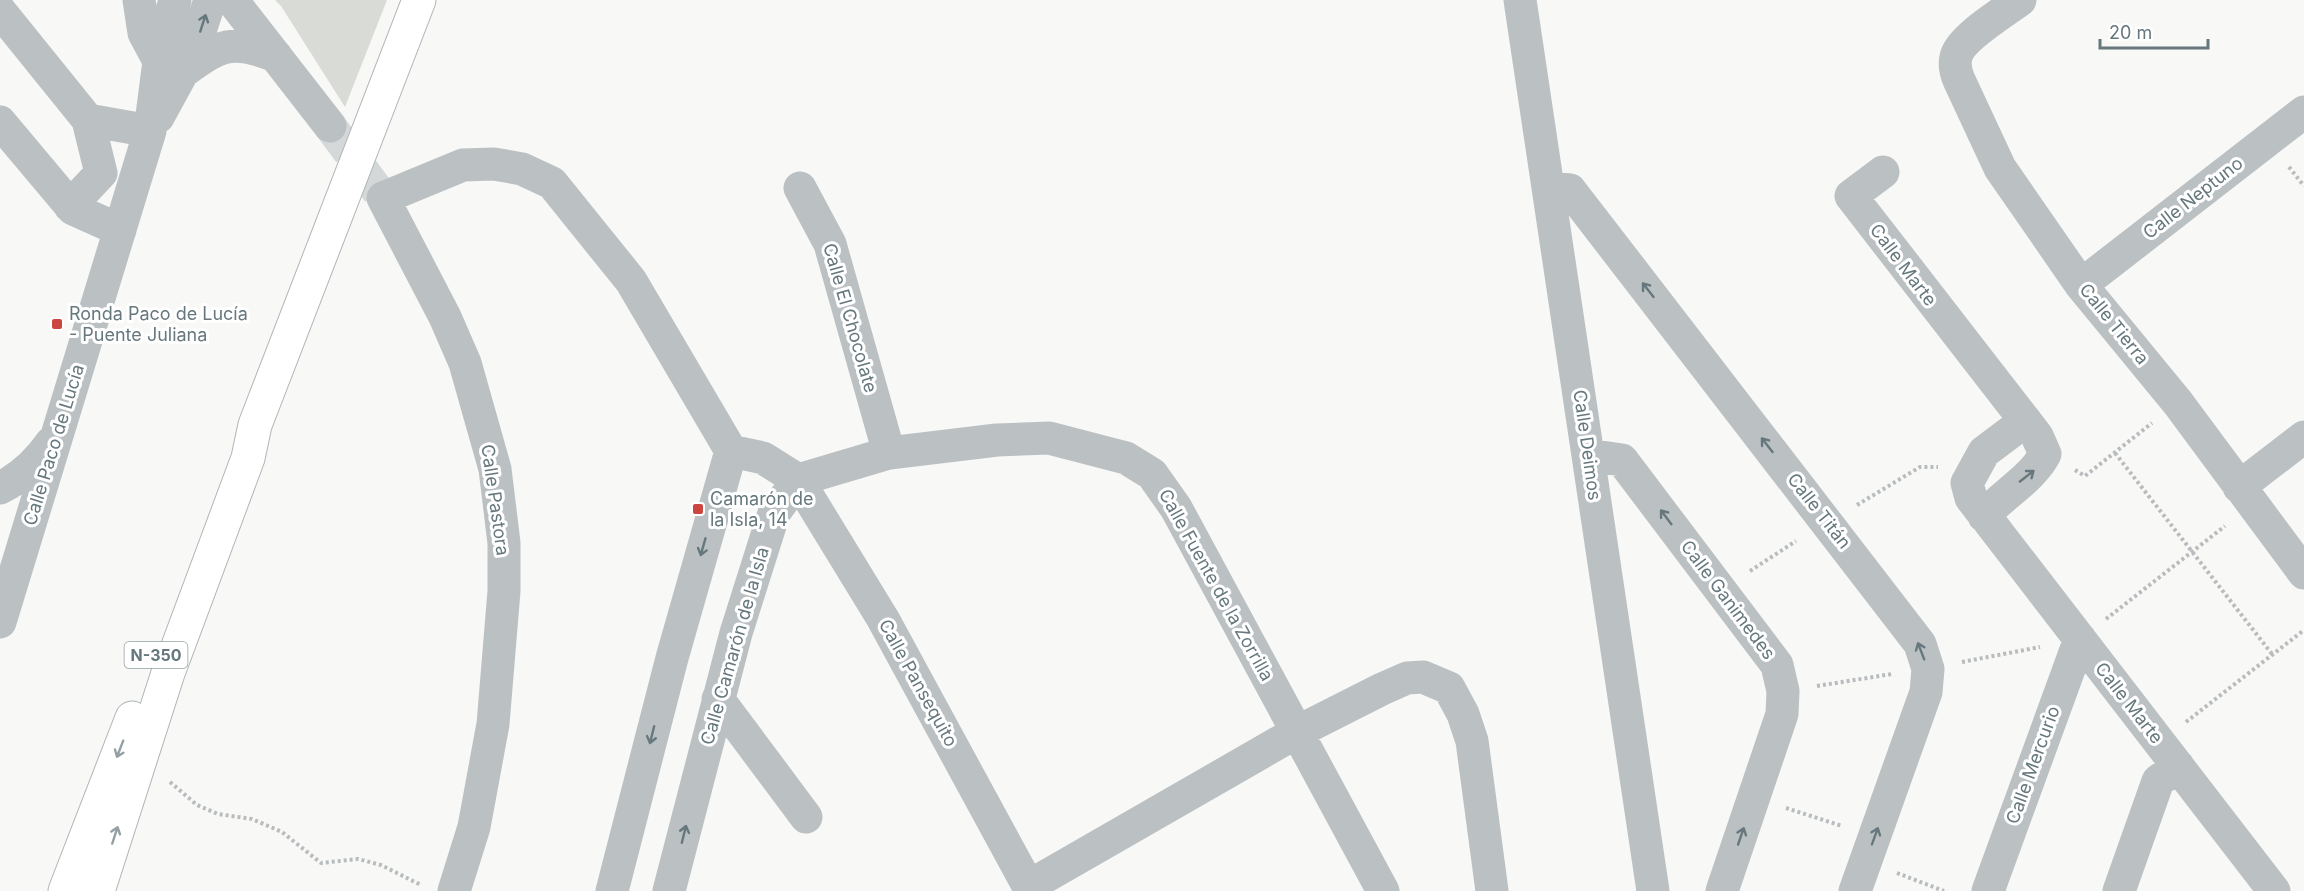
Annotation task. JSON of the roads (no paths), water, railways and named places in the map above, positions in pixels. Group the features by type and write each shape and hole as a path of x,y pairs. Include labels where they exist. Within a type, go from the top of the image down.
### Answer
{"highway":[{"name":"N-350","path":"98,891 168,673 248,458 255,425 418,0"},
{"name":"N-350","path":"65,891 235,449 255,425"}],"street":[{"path":"139,0 144,33 171,66"},
{"name":"Calle Paco de Lucía","path":"2,611 171,66 175,0"},
{"name":"Calle Paco de Lucía","path":"171,66 193,53 210,0"},
{"path":"232,0 330,126"},
{"name":"Calle Deimos","path":"1520,0 1653,891"},
{"name":"Calle Tierra","path":"2020,0 1961,45 1956,56 1955,69 1959,80 2000,168 2081,285 2178,402 2304,573"},
{"path":"0,11 88,120 101,173 70,206"},
{"name":"Calle Paco de Lucía","path":"171,66 216,48 232,46 258,50 276,56"},
{"name":"Calle Neptuno","path":"2081,285 2304,112"},
{"path":"88,120 150,132"},
{"path":"0,122 70,206 120,230"},
{"name":"Calle Pastora","path":"454,891 474,827 493,724 504,591 504,543 495,469 465,363 445,317 383,198 463,165 494,164 522,169 552,183 631,281 731,451"},
{"name":"Calle Marte","path":"1883,172 1851,196 2037,436 2045,454 2038,467 2013,487 1984,516"},
{"name":"Calle El Chocolate","path":"800,188 830,244 889,453"},
{"name":"Calle Titán","path":"1549,188 1570,190 1920,644 1928,669 1926,692 1866,863"},
{"name":"Calle Marte","path":"2024,422 1984,452 1967,483 1971,498 2274,891"},
{"path":"0,488 16,480 40,459 58,434"},
{"path":"2239,487 2304,436"},
{"name":"Calle Fuente de la Zorrilla","path":"798,480 889,453 997,440 1049,438 1126,458 1152,474 1176,508 1383,891"},
{"path":"612,891 672,658 731,451 763,458 798,480"},
{"name":"Calle Ganimedes","path":"1588,455 1622,460 1777,665 1783,691 1782,714 1722,891"},
{"name":"Calle Camarón de la Isla","path":"669,891 736,633 774,513 798,480"},
{"name":"Calle Pansequito","path":"798,480 884,618 1030,888"},
{"name":"Calle Mercurio","path":"1988,891 2080,639"},
{"path":"1030,888 1297,732 1407,678 1423,677 1449,688 1463,714 1472,741 1492,891"},
{"path":"718,699 806,817"},
{"path":"2119,891 2169,754"}],"tunnel":[{"path":"330,126 383,198"}],"place":[{"name":"Ronda Paco de Lucía - Puente Juliana","path":"57,324"},
{"name":"Camarón de la Isla, 14","path":"698,509"}]}
